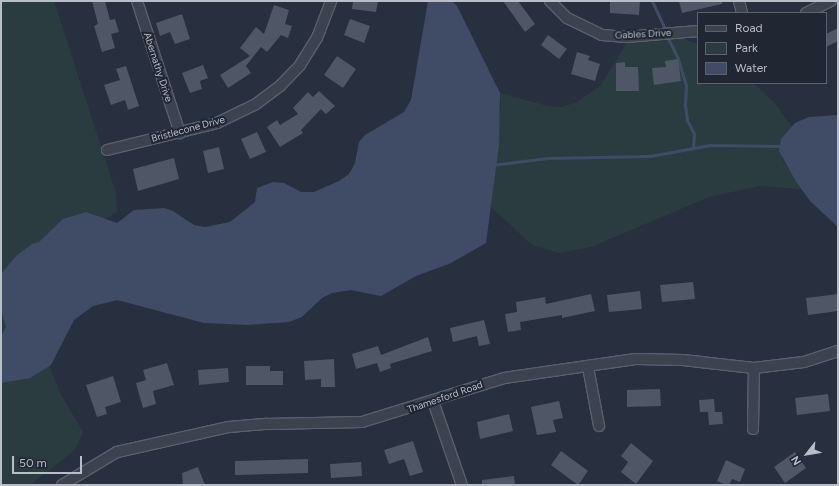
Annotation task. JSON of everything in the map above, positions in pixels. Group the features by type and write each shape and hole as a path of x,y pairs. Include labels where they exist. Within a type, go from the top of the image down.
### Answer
{"street":[{"name":"Abernathy Drive","path":"137,1 180,133"},
{"name":"Bristlecone Drive","path":"107,150 180,133 237,115 256,104 280,86 300,65 317,38 331,1"},
{"name":"Gables Drive","path":"550,1 573,22 602,35 626,37 697,31"},
{"path":"739,1 742,12"},
{"path":"808,12 831,1"},
{"name":"Thamesford Road","path":"62,485 117,452 229,427 267,424 362,422 433,401 467,388 504,378 636,359 659,359 754,368 804,362 838,351"},
{"path":"588,367 599,426"},
{"path":"752,429 754,368"},
{"path":"433,401 462,485"}],"green space":[{"path":"1,1 54,1 116,193 117,212 92,227 40,342 60,393 83,432 75,450 30,485 1,485"},
{"path":"666,32 697,44 697,84 754,84 774,102 792,127 781,139 782,159 801,189 760,186 709,197 591,247 558,253 531,244 490,206 501,106 500,93 548,106 562,107 577,102 601,85 627,42"}],"water":[{"path":"428,1 452,1 457,6 500,93 499,145 486,243 451,263 416,276 381,296 351,290 332,293 322,298 302,317 289,322 247,325 204,323 117,300 93,306 74,320 51,365 30,378 1,383 1,336 6,327 1,310 1,274 16,256 32,244 39,242 63,219 86,212 117,223 134,210 164,208 173,211 194,225 205,227 230,222 255,202 257,188 273,182 284,183 301,192 314,192 339,181 349,174 355,163 359,142 365,135 404,112 411,100"},
{"path":"838,115 838,227 810,201 795,180 779,151 781,139 795,123 809,117"}],"building":[{"path":"92,1 105,1 110,20 115,19 119,32 111,34 115,48 102,52 94,26 98,24"},
{"path":"353,1 378,1 376,12 352,9"},
{"path":"503,1 518,1 535,24 525,32"},
{"path":"610,1 640,1 639,15 610,13"},
{"path":"679,1 722,1 722,4 682,13"},
{"path":"274,5 289,10 285,24 292,26 288,38 281,35 267,52 261,47 246,66 251,73 228,88 220,75 250,56 240,48 256,27 264,34"},
{"path":"182,14 190,39 175,44 170,32 160,36 156,23"},
{"path":"350,19 370,26 364,43 344,35"},
{"path":"838,28 838,41 827,46 827,34"},
{"path":"548,35 567,49 559,59 541,45"},
{"path":"577,52 590,56 588,60 600,64 595,81 571,74"},
{"path":"337,56 356,69 343,88 324,75"},
{"path":"678,59 681,81 654,85 652,68 666,67 665,61"},
{"path":"625,62 625,67 638,67 639,91 616,91 616,63"},
{"path":"203,65 208,78 200,81 202,89 190,93 182,73"},
{"path":"126,66 139,106 128,110 125,100 111,105 104,85 120,80 116,69"},
{"path":"319,91 335,106 326,114 321,109 301,130 303,133 280,147 267,127 277,120 280,125 298,114 293,108 308,92 313,97"},
{"path":"257,132 266,152 250,159 241,139"},
{"path":"219,147 224,169 208,173 203,151"},
{"path":"174,158 179,179 138,191 133,169"},
{"path":"693,282 695,299 662,302 660,285"},
{"path":"640,291 642,309 609,312 607,295"},
{"path":"591,294 595,311 562,318 562,315 520,322 521,330 508,332 505,314 517,312 516,302 545,297 546,304"},
{"path":"838,294 838,311 808,315 806,298"},
{"path":"484,320 490,344 479,346 477,336 453,342 450,328"},
{"path":"428,337 432,351 390,364 391,368 380,372 377,363 356,369 352,354 378,346 381,355"},
{"path":"334,359 335,387 321,387 321,379 305,380 304,361"},
{"path":"167,363 174,385 153,391 156,404 143,408 136,383 146,380 143,370"},
{"path":"246,366 270,366 270,371 283,371 283,385 246,385"},
{"path":"228,368 229,382 199,385 198,370"},
{"path":"113,376 121,402 105,407 107,414 97,417 86,385"},
{"path":"660,389 661,406 627,407 627,390"},
{"path":"828,394 830,411 797,415 795,398"},
{"path":"714,399 715,412 722,412 723,424 709,425 708,412 700,412 699,400"},
{"path":"559,401 563,418 553,420 556,432 537,435 531,407"},
{"path":"509,414 513,431 480,439 477,422"},
{"path":"413,441 423,472 410,476 404,459 389,464 384,450"},
{"path":"631,443 653,461 636,484 621,472 628,462 621,456"},
{"path":"561,451 588,471 578,485 551,465"},
{"path":"795,452 806,468 785,483 774,467"},
{"path":"308,459 308,473 235,475 235,461"},
{"path":"726,460 745,469 740,482 732,479 729,485 726,485 717,481"},
{"path":"361,462 362,476 331,478 330,464"},
{"path":"198,467 205,485 183,485 182,473"},
{"path":"514,476 515,485 482,485 482,480"}],"waterway":[{"path":"652,1 666,31"},
{"path":"667,36 678,59 686,85 685,105 687,120 694,134 693,147"},
{"path":"492,165 548,158 650,156 710,145 782,146"}]}
